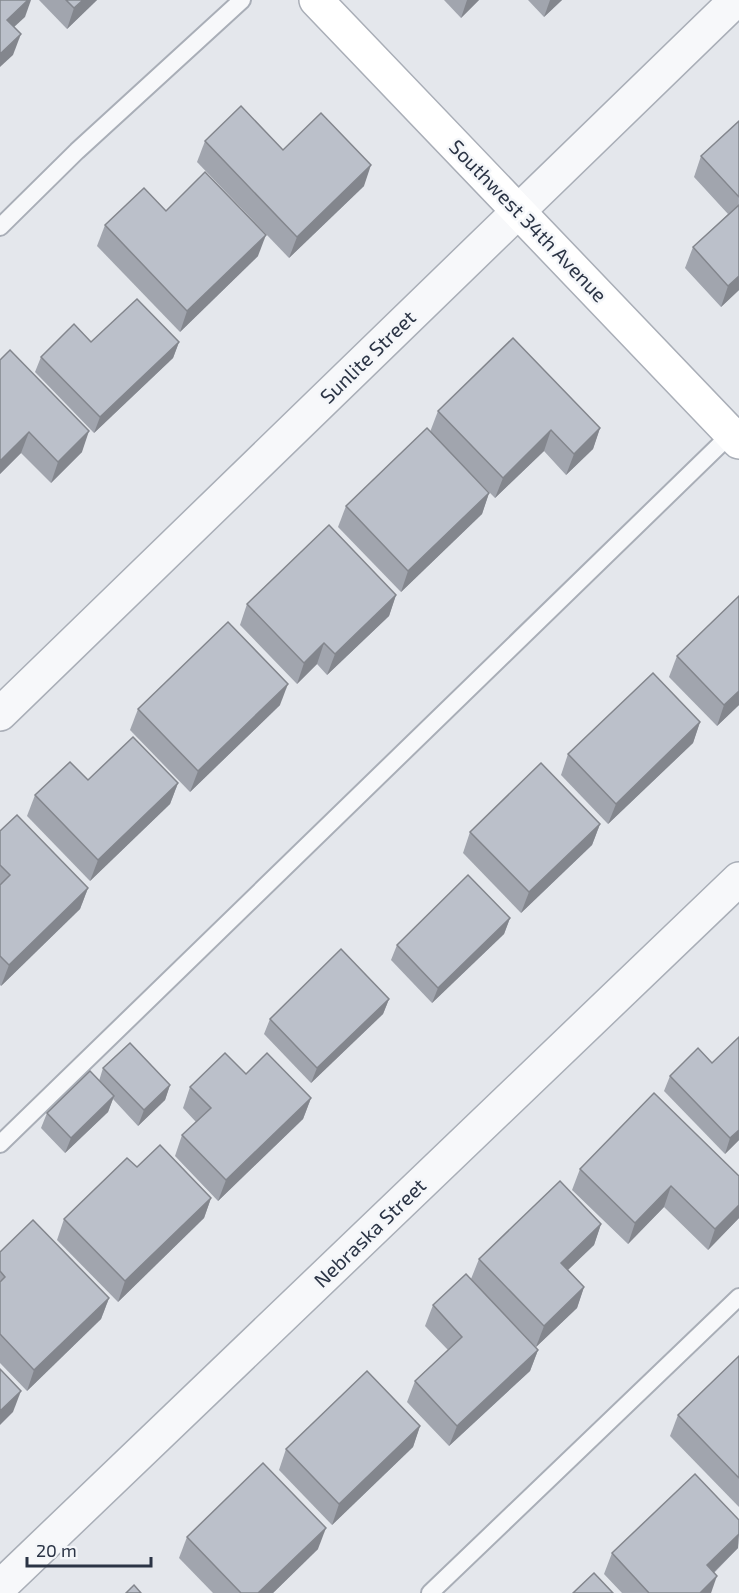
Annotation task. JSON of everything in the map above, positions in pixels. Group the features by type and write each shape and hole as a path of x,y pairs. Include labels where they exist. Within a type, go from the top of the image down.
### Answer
{"main road":[{"name":"Southwest 34th Avenue","path":"316,0 737,434"}],"street":[{"name":"Sunlite Street","path":"0,714 736,0"},
{"name":"Nebraska Street","path":"0,1587 739,879"}],"lane":[{"path":"0,226 77,151 242,0"},
{"path":"0,1144 737,434"},
{"path":"430,1593 739,1297"}],"building":[{"path":"0,0 28,0 7,20 21,34 0,54"},
{"path":"66,0 83,0 74,8"},
{"path":"241,106 283,150 321,113 371,165 297,237 205,141"},
{"path":"739,121 739,197 701,156"},
{"path":"205,172 266,235 187,311 105,225 144,188 166,211"},
{"path":"739,205 739,276 728,286 693,247"},
{"path":"137,299 179,342 100,417 41,357 74,324 91,342"},
{"path":"513,338 600,428 574,454 551,430 503,478 438,411"},
{"path":"10,350 89,431 58,462 29,432 0,461 0,360"},
{"path":"427,428 489,493 408,571 346,506"},
{"path":"329,525 396,595 335,654 324,643 304,663 247,604"},
{"path":"739,596 739,691 724,705 677,656"},
{"path":"228,622 288,684 198,771 138,709"},
{"path":"653,673 700,722 616,804 568,754"},
{"path":"133,737 178,783 98,860 35,795 70,762 88,780"},
{"path":"541,763 600,824 529,892 470,832"},
{"path":"17,815 88,888 9,965 0,956 0,885 10,875 0,865 0,831"},
{"path":"468,875 510,918 438,988 397,945"},
{"path":"341,949 389,999 317,1068 270,1019"},
{"path":"739,1037 739,1130 730,1138 670,1076 698,1048 712,1063"},
{"path":"130,1043 170,1085 144,1110 103,1068"},
{"path":"225,1053 246,1074 267,1053 311,1098 226,1180 182,1135 211,1108 190,1087"},
{"path":"90,1071 114,1096 71,1138 47,1113"},
{"path":"654,1093 739,1176 739,1205 715,1229 671,1186 635,1223 580,1169"},
{"path":"160,1145 211,1198 125,1281 64,1219 127,1158 137,1167"},
{"path":"560,1181 601,1224 561,1263 584,1287 544,1326 479,1259"},
{"path":"33,1220 109,1298 34,1370 0,1334 0,1282 5,1277 0,1271 0,1252"},
{"path":"466,1274 538,1350 457,1426 415,1381 462,1337 433,1305"},
{"path":"739,1356 739,1478 678,1415"},
{"path":"0,1369 21,1391 0,1411"},
{"path":"367,1371 420,1426 339,1504 286,1449"},
{"path":"263,1463 326,1528 258,1593 241,1593 187,1537"},
{"path":"695,1474 739,1520 739,1534 707,1565 717,1576 700,1593 649,1593 612,1553"},
{"path":"594,1573 613,1593 573,1593"},
{"path":"134,1585 141,1593 126,1593"}]}
